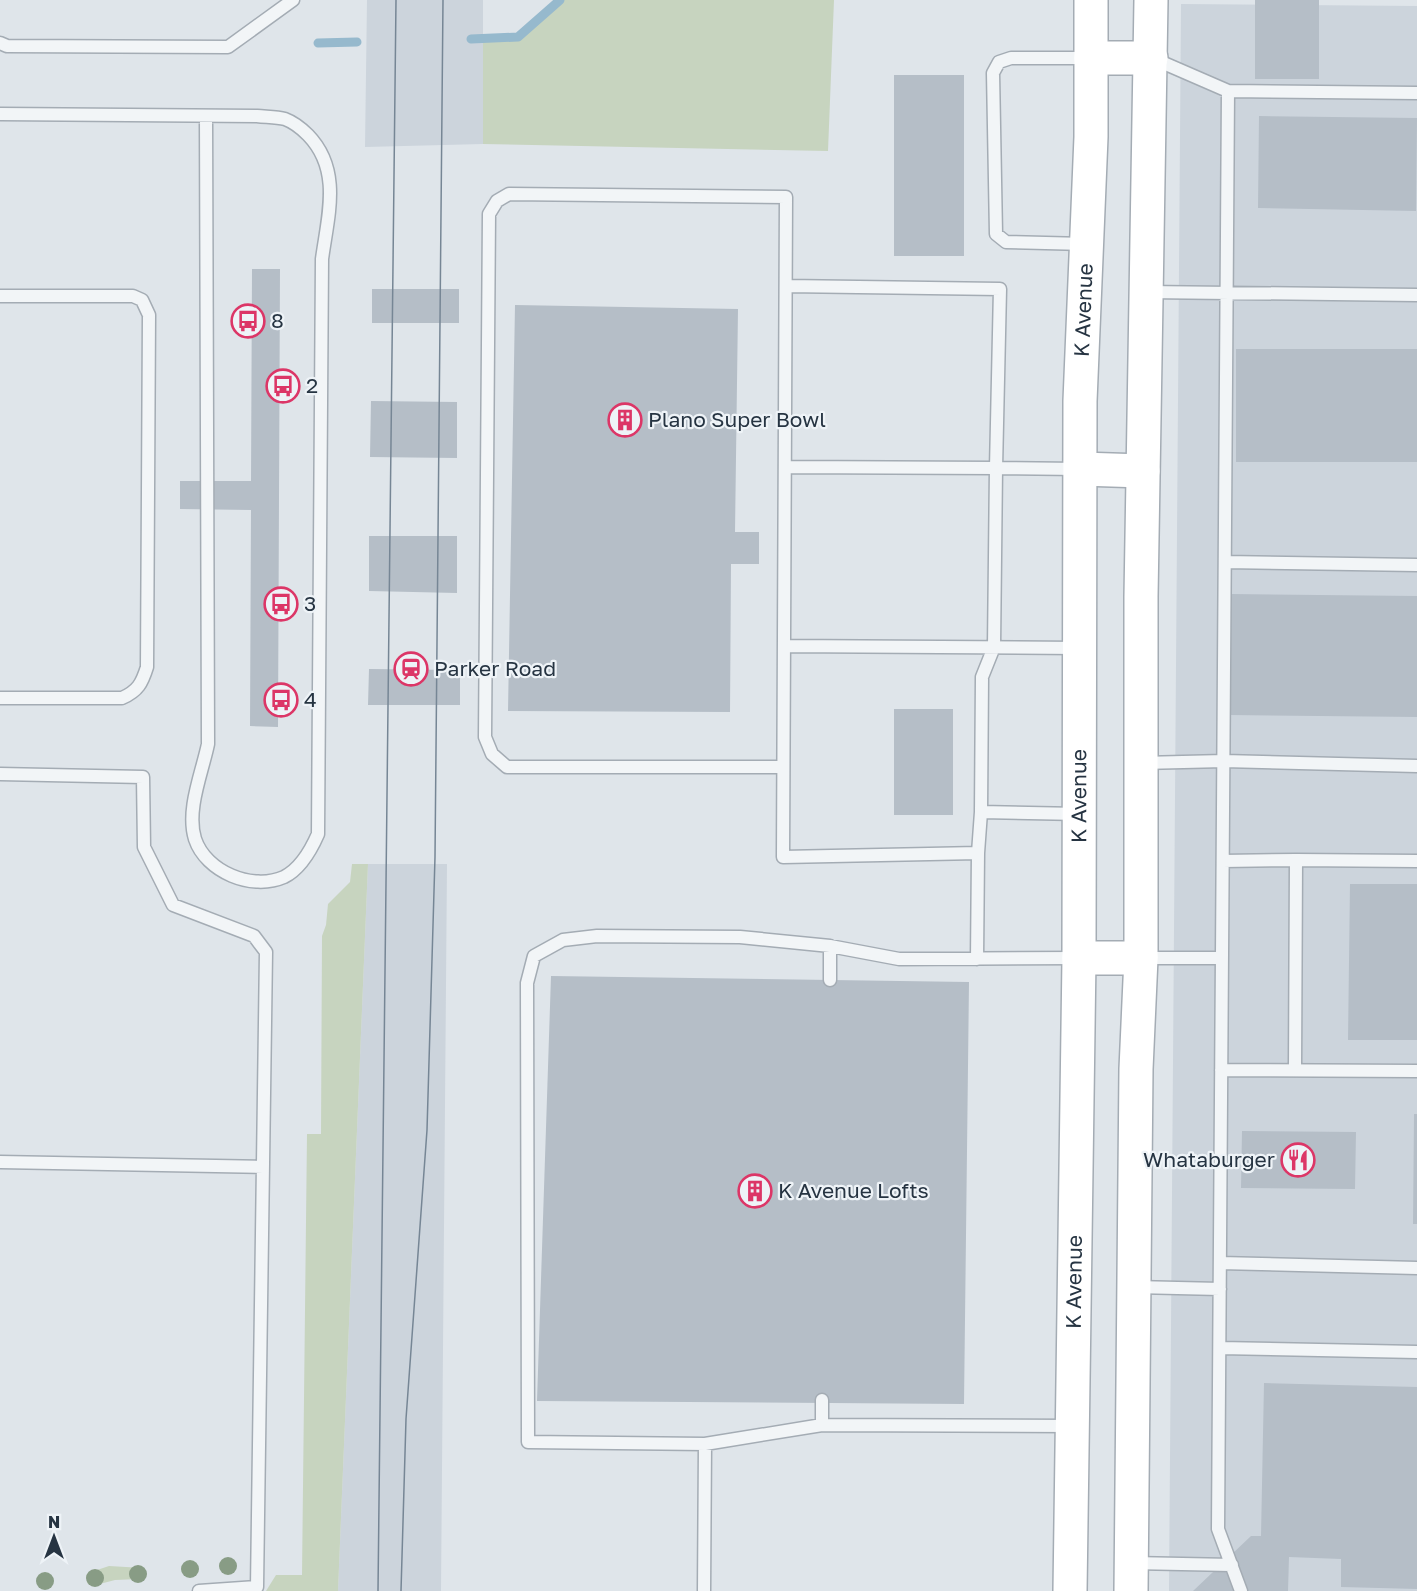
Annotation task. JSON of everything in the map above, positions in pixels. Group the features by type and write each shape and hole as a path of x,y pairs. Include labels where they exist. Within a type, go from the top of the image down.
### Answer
{"main road":[{"name":"K Avenue","path":"1070,1591 1079,958 1080,401 1091,0"},
{"path":"1131,1577 1141,958 1140,763 1143,471 1151,0"},
{"path":"1091,58 1150,58"},
{"path":"1081,470 1143,471"},
{"path":"1079,958 1141,958"}],"lane":[{"path":"0,43 7,46 228,47 293,0"},
{"path":"1086,244 1006,242 996,234 993,73 999,62 1011,58 1091,58"},
{"path":"1150,58 1228,91 1417,93"},
{"path":"1228,91 1218,1529 1241,1591"},
{"path":"0,114 257,116 285,119 304,131 325,156 330,174 322,259 318,834 300,864 284,876 262,881 239,879 211,863 204,856 195,838 193,818 208,744 206,117"},
{"path":"783,767 507,767 492,754 485,736 489,214 497,201 509,194 786,197 783,856 978,854"},
{"path":"787,286 1000,289 994,647 982,677 977,958"},
{"path":"1146,292 1417,295"},
{"path":"0,296 133,296 142,300 149,315 147,667 142,683 134,693 122,698 0,698"},
{"path":"786,467 1081,470"},
{"path":"1225,562 1417,565"},
{"path":"785,646 1080,648"},
{"path":"1140,763 1224,761 1417,766"},
{"path":"0,774 143,777 144,847 173,905 254,936 266,952 257,1587 199,1591"},
{"path":"981,812 1079,814"},
{"path":"1295,1070 1296,860"},
{"path":"1223,861 1417,861"},
{"path":"1072,1425 822,1425 705,1444 528,1442 527,983 534,956 563,940 597,936 740,938 830,946 899,959 1079,958"},
{"path":"830,946 830,980"},
{"path":"1141,958 1222,958"},
{"path":"1221,1070 1417,1071"},
{"path":"0,1162 263,1167"},
{"path":"1220,1263 1417,1268"},
{"path":"1134,1287 1220,1289"},
{"path":"1220,1348 1417,1352"},
{"path":"822,1400 822,1425"},
{"path":"704,1591 705,1444"},
{"path":"1131,1577 1232,1565"}],"shaded area":[{"path":"367,0 483,0 483,144 365,147"},
{"path":"1181,4 1417,6 1417,1591 1169,1591"},
{"path":"368,864 447,864 441,1591 338,1591"}],"green space":[{"path":"553,0 834,0 828,151 483,144 483,38 518,37 556,3"},
{"path":"352,864 368,864 338,1591 266,1591 276,1575 302,1575 307,1134 321,1134 322,936 326,925 328,904 350,882"},
{"path":"109,1566 143,1568 144,1574 140,1579 115,1580 92,1586 87,1583 88,1573"}],"building":[{"path":"1255,0 1319,0 1319,79 1255,79"},
{"path":"894,75 964,75 964,256 894,256"},
{"path":"1259,116 1417,118 1416,211 1258,208"},
{"path":"252,269 280,269 278,727 250,726 251,510 180,509 180,481 251,481"},
{"path":"372,289 459,289 459,323 372,323"},
{"name":"Plano Super Bowl","path":"515,305 738,309 735,532 759,532 759,564 731,564 730,712 508,711"},
{"path":"1236,349 1417,349 1417,462 1236,462"},
{"path":"371,401 457,402 457,458 370,457"},
{"path":"369,536 457,536 457,593 369,591"},
{"path":"1231,594 1417,596 1417,717 1230,715"},
{"path":"369,669 460,670 460,705 368,705"},
{"path":"894,709 953,709 953,815 894,815"},
{"path":"1350,884 1417,884 1417,1040 1348,1040"},
{"name":"K Avenue Lofts","path":"551,976 969,982 964,1404 537,1401"},
{"path":"1414,1114 1417,1114 1417,1224 1413,1224"},
{"name":"Whataburger","path":"1242,1131 1356,1132 1355,1189 1241,1188"},
{"path":"1264,1383 1417,1387 1417,1589 1341,1587 1341,1559 1289,1557 1288,1591 1193,1591 1251,1536 1261,1536"}],"waterway":[{"path":"471,39 518,37 560,0"},
{"path":"318,43 357,42"}],"tram line":[{"path":"378,1591 396,0"},
{"path":"401,1591 406,1419 427,1130 435,857 443,0"}],"place":[{"name":"8","path":"248,321"},
{"name":"2","path":"283,386"},
{"name":"Plano Super Bowl","path":"625,420"},
{"name":"3","path":"281,604"},
{"name":"Parker Road","path":"411,669"},
{"name":"4","path":"281,700"},
{"name":"Whataburger","path":"1298,1160"},
{"name":"K Avenue Lofts","path":"755,1191"}]}
